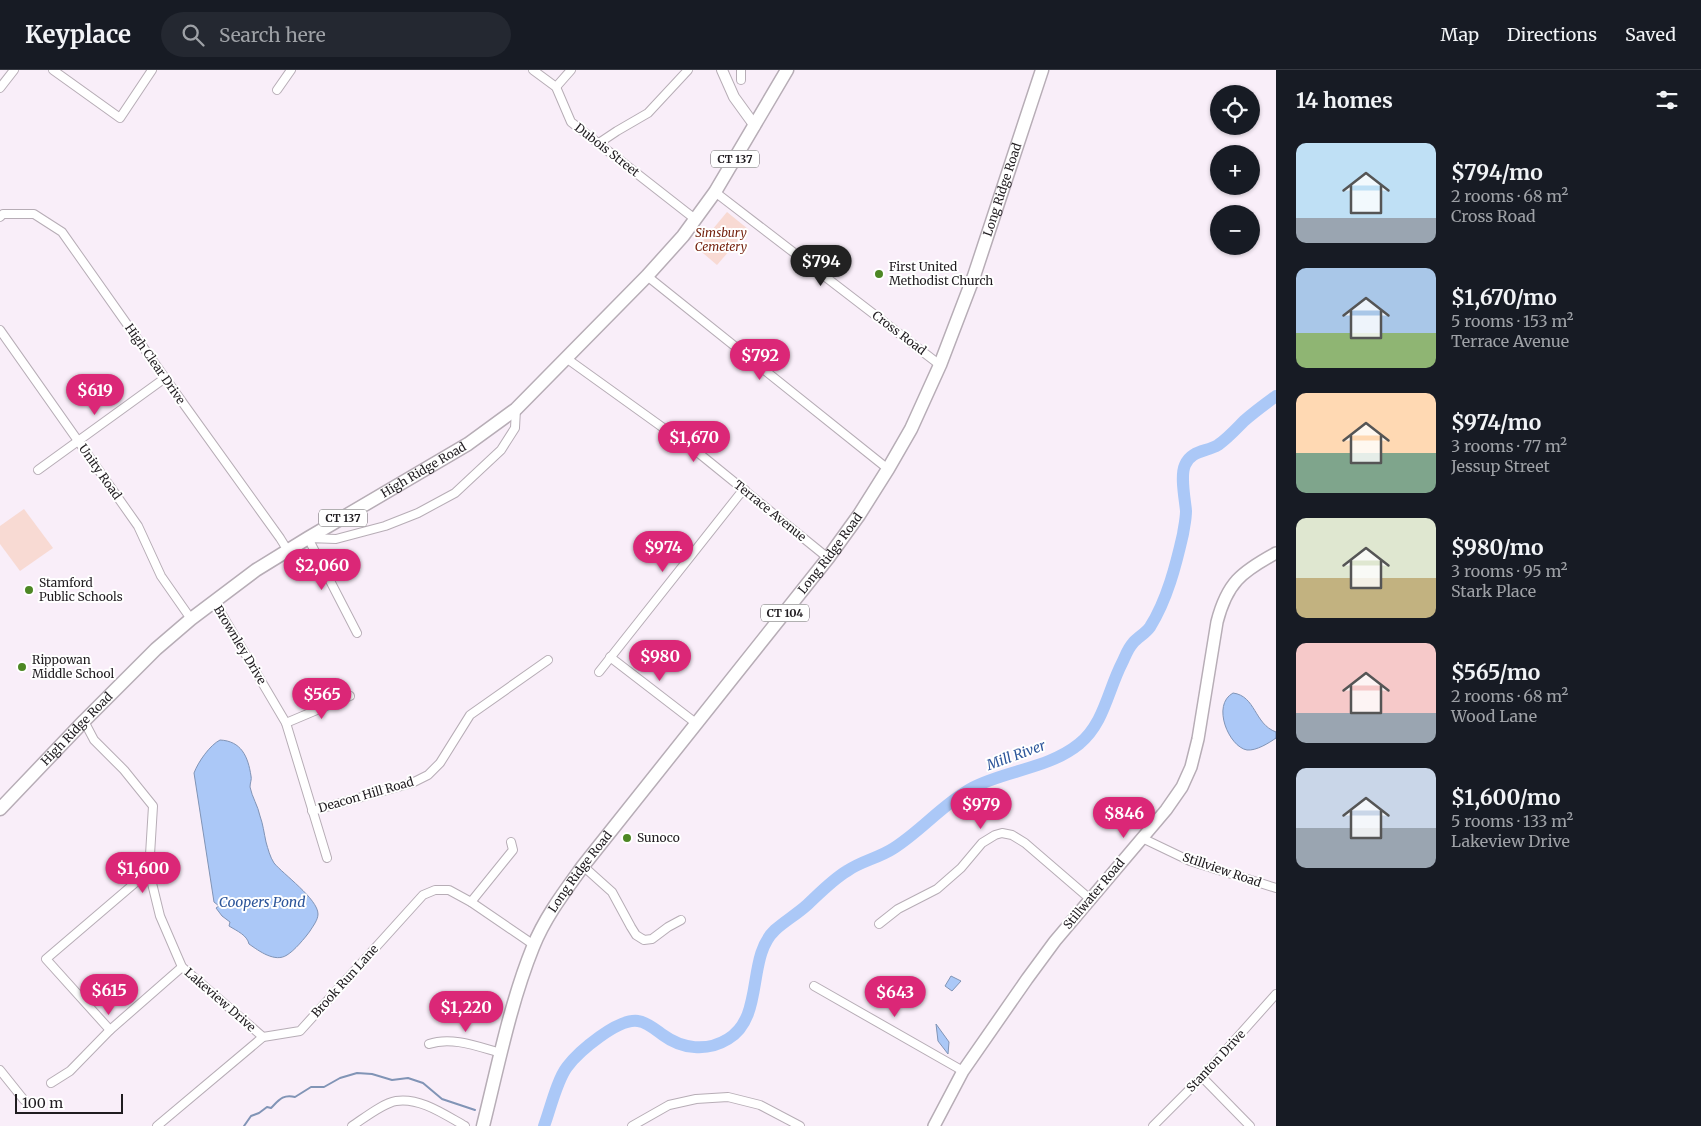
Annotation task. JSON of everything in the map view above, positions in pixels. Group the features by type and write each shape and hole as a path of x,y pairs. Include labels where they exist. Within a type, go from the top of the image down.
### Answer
{"main road":[{"name":"High Ridge Road","path":"0,809 156,649 214,601 256,570 468,444 516,409 647,276 683,236 715,192 787,70"},
{"name":"Long Ridge Road","path":"483,1126 516,996 534,945 555,906 583,866 828,558 859,515 910,429 940,364 974,276 1042,70"},
{"name":"Stillwater Road","path":"934,1126 963,1072 1026,979 1090,898 1176,798 1191,767 1198,739 1221,607 1236,579 1276,553"}],"street":[{"path":"0,88 14,70"},
{"path":"53,70 120,118 152,70"},
{"path":"277,90 291,70"},
{"name":"Dubois Street","path":"533,70 556,88 571,122 696,219"},
{"path":"556,88 571,70"},
{"path":"599,143 648,113 688,70"},
{"path":"722,70 734,97 755,126"},
{"path":"741,70 741,80"},
{"name":"Cross Road","path":"715,192 940,364"},
{"name":"High Clear Drive","path":"0,217 3,214 34,214 62,232 288,551"},
{"path":"647,276 888,469"},
{"name":"Unity Road","path":"0,330 138,526 161,576 191,619"},
{"name":"Terrace Avenue","path":"566,358 695,450 828,558"},
{"path":"38,470 165,378"},
{"path":"357,633 308,538 336,538 385,526 418,513 455,493 501,450 515,428 516,409"},
{"path":"599,672 739,495 745,490"},
{"name":"Brownley Drive","path":"214,601 286,723 327,858"},
{"path":"610,657 697,724"},
{"name":"Deacon Hill Road","path":"312,811 412,783 428,775 440,763 470,715 548,660"},
{"path":"286,723 350,696"},
{"name":"Lakeview Drive","path":"84,721 94,740 124,770 153,806 149,871 160,916 182,967 263,1037"},
{"path":"879,924 898,909 936,889 961,868 982,843 994,835 1002,834 1012,835 1025,844 1090,898"},
{"name":"Stillview Road","path":"1142,838 1190,861 1276,888"},
{"path":"471,902 513,850 511,842"},
{"path":"583,866 612,892 636,935 644,940 652,939 681,920"},
{"path":"110,1030 46,959 149,871"},
{"name":"Brook Run Lane","path":"263,1037 300,1031 423,895 435,890 449,890 471,902 534,945"},
{"path":"50,1083 76,1065 110,1030 182,967"},
{"path":"814,986 963,1072"},
{"name":"Stanton Drive","path":"1153,1126 1202,1077 1276,994"},
{"path":"157,1126 263,1037"},
{"path":"429,1044 446,1042 473,1045 502,1053"},
{"path":"0,1070 24,1100"},
{"path":"1202,1077 1250,1126"},
{"path":"632,1126 669,1105 696,1099 728,1098 760,1105 800,1126"},
{"path":"352,1126 395,1101 414,1102 441,1113 465,1126"}],"green space":[{"name":"Simsbury Cemetery","path":"727,212 748,229 717,265 697,248"},
{"path":"24,509 53,548 20,571 0,544 0,526"}],"water":[{"path":"1233,693 1241,695 1246,699 1263,723 1276,732 1276,738 1251,750 1240,747 1234,742 1225,725 1223,716 1223,707"},
{"name":"Coopers Pond","path":"220,740 233,743 245,756 251,777 250,787 263,825 269,853 278,868 312,901 318,914 315,923 302,941 293,951 282,957 272,957 249,944 244,936 229,926 230,922 222,916 216,908 219,906 214,902 194,773 205,754"},
{"path":"951,976 961,981 952,991 945,986"},
{"path":"936,1024 949,1042 948,1054 938,1041"}],"waterway":[{"name":"Mill River","path":"544,1126 563,1073 580,1053 600,1037 620,1025 630,1021 638,1021 648,1025 670,1040 686,1046 712,1046 728,1039 739,1029 747,1016 761,955 766,942 775,930 831,883 852,868 894,848 961,794 985,782 1054,759 1079,744 1100,717 1128,650 1150,627 1166,594 1185,523 1186,511 1183,488 1185,465 1195,454 1218,445 1276,396"},
{"path":"244,1126 251,1116 267,1107 271,1108 284,1097 295,1097 311,1087 324,1087 340,1078 357,1073 372,1074 392,1080 408,1078 423,1083 442,1099 475,1110"}],"place":[{"name":"First United Methodist Church","path":"879,274"},
{"name":"Stamford Public Schools","path":"29,590"},
{"name":"Rippowan Middle School","path":"22,667"},
{"name":"Sunoco","path":"627,838"}]}
